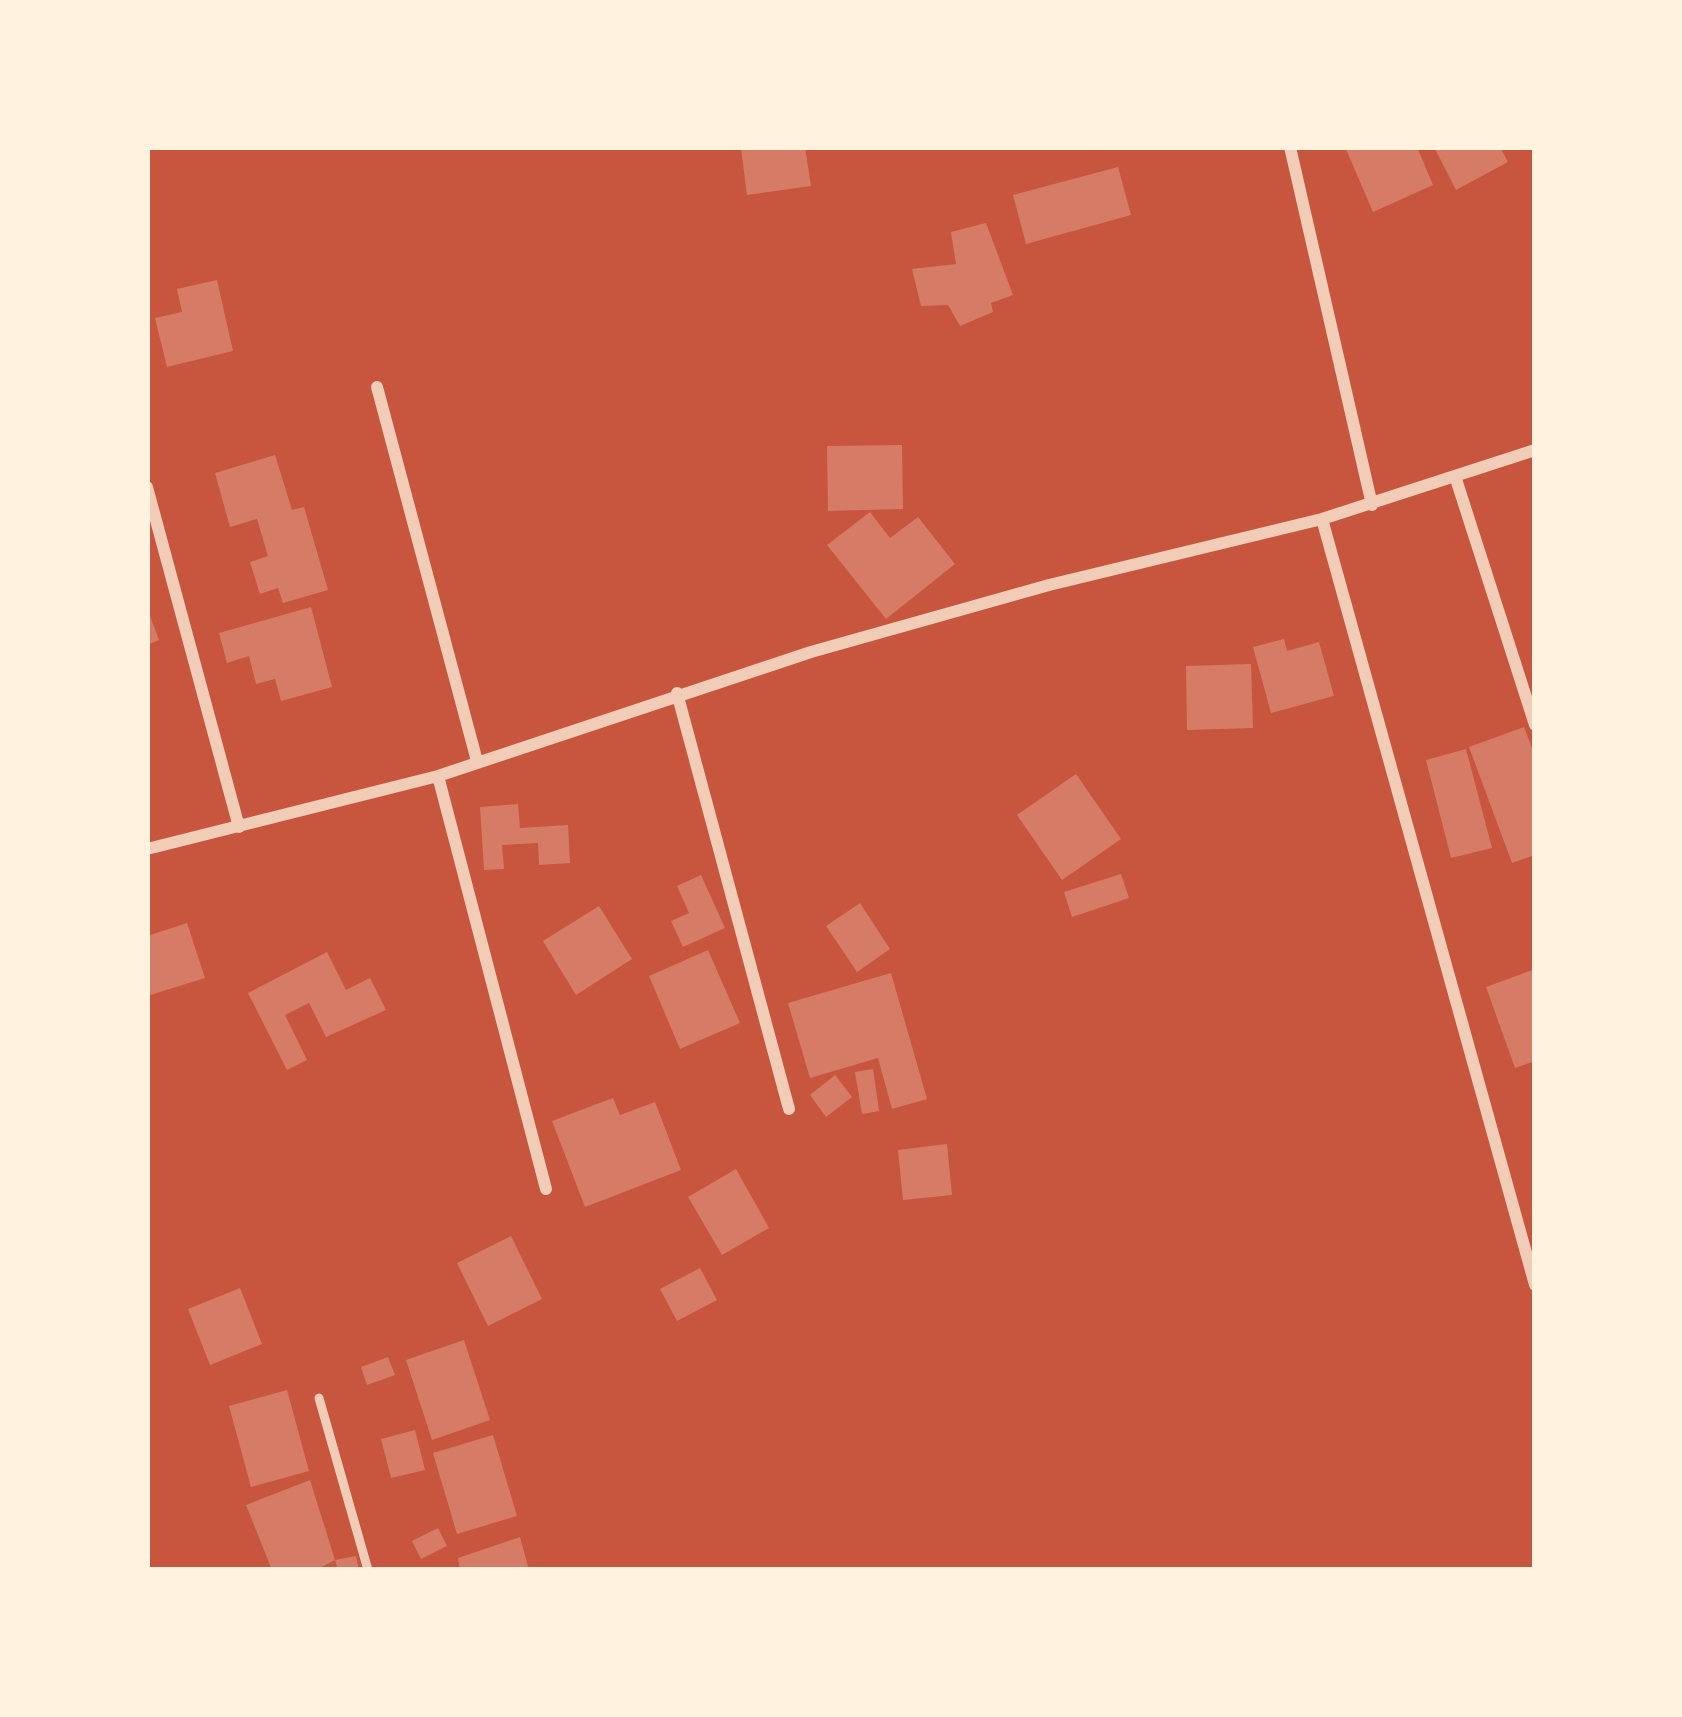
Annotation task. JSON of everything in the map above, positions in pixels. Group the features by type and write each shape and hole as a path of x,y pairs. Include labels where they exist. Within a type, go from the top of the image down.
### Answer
{"street":[{"path":"1290,147 1372,505"},
{"path":"377,386 477,761"},
{"path":"147,849 438,776 677,693 1049,585 1372,505 1535,450"},
{"path":"1455,476 1535,725"},
{"path":"147,487 239,827"},
{"path":"1322,519 1535,1286"},
{"path":"677,693 789,1109"},
{"path":"438,776 546,1189"}],"lane":[{"path":"319,1398 368,1570"}],"building":[{"path":"805,147 811,186 747,195 741,148"},
{"path":"1345,147 1417,147 1433,185 1373,212"},
{"path":"1434,147 1500,147 1508,162 1456,190"},
{"path":"1118,167 1131,215 1026,244 1013,195"},
{"path":"986,223 1013,295 991,303 993,312 960,326 948,305 921,306 912,269 956,264 951,232"},
{"path":"217,280 233,351 167,367 155,318 182,312 177,289"},
{"path":"902,445 903,509 828,511 827,446"},
{"path":"275,455 292,510 304,507 328,590 283,603 278,588 260,594 250,562 268,556 257,519 230,527 215,473"},
{"path":"870,512 890,538 918,517 955,564 886,619 827,545"},
{"path":"311,607 332,687 281,701 275,679 256,684 249,656 227,663 219,633"},
{"path":"147,608 159,640 147,645"},
{"path":"1284,639 1287,651 1319,642 1334,696 1271,713 1253,647"},
{"path":"1251,664 1253,728 1187,730 1186,666"},
{"path":"1524,727 1535,756 1535,855 1512,863 1469,747"},
{"path":"1466,749 1492,848 1451,858 1426,760"},
{"path":"1076,774 1121,839 1062,880 1017,815"},
{"path":"518,804 520,828 568,825 570,863 539,865 538,843 502,845 504,869 484,870 480,807"},
{"path":"1121,874 1129,898 1072,917 1064,892"},
{"path":"701,875 725,928 683,947 671,921 689,913 677,886"},
{"path":"860,903 890,949 857,972 826,926"},
{"path":"599,906 632,959 576,995 543,941"},
{"path":"187,923 205,978 147,996 147,936"},
{"path":"708,950 740,1023 680,1049 649,976"},
{"path":"327,952 346,990 370,978 386,1010 326,1037 309,1003 285,1015 307,1060 287,1070 248,993"},
{"path":"1535,969 1535,1061 1515,1068 1486,987"},
{"path":"891,973 927,1099 892,1109 878,1058 810,1078 788,1003"},
{"path":"873,1069 879,1111 862,1114 855,1072"},
{"path":"835,1075 852,1097 826,1117 810,1095"},
{"path":"613,1098 620,1115 655,1102 681,1170 585,1207 552,1121"},
{"path":"947,1144 952,1195 903,1200 898,1150"},
{"path":"736,1169 769,1228 722,1255 688,1197"},
{"path":"511,1236 542,1299 488,1326 457,1263"},
{"path":"700,1268 717,1300 677,1321 660,1289"},
{"path":"240,1288 262,1344 210,1365 188,1309"},
{"path":"464,1340 490,1420 432,1440 406,1360"},
{"path":"388,1357 395,1375 367,1385 361,1367"},
{"path":"287,1390 309,1471 251,1487 229,1406"},
{"path":"415,1430 425,1470 391,1478 381,1439"},
{"path":"493,1435 517,1516 457,1534 433,1453"},
{"path":"310,1480 335,1560 316,1570 272,1570 246,1505"},
{"path":"438,1528 447,1546 421,1559 412,1541"},
{"path":"520,1537 529,1570 460,1570 458,1558"},
{"path":"356,1556 359,1570 338,1570 335,1560"}]}
